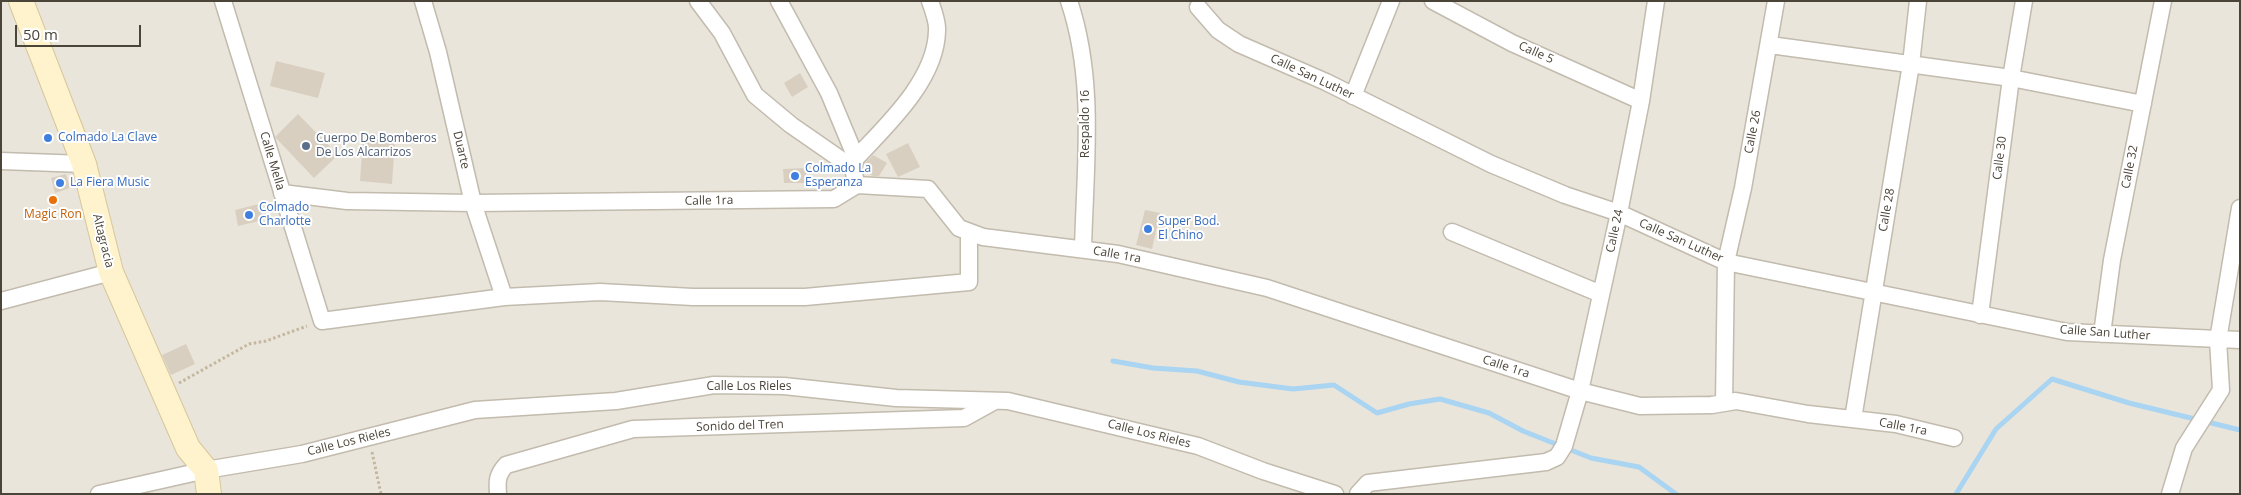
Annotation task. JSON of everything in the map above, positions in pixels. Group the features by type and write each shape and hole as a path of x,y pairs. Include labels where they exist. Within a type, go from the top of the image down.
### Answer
{"street":[{"name":"Altagracia","path":"21,1 84,164 111,272 188,448 206,470"},
{"name":"Calle Mella","path":"223,1 322,321"},
{"name":"Duarte","path":"423,1 438,52 473,203 504,297"},
{"path":"698,1 722,33 755,95 791,125 855,163"},
{"path":"779,1 829,93 855,163 857,185"},
{"path":"855,163 906,105 931,59 938,30 930,1"},
{"name":"Respaldo 16","path":"1069,1 1077,26 1088,97 1083,249"},
{"path":"1353,96 1391,1"},
{"name":"Calle 5","path":"1433,1 1512,43 1641,101"},
{"name":"Calle 24","path":"1358,494 1368,483 1546,462 1557,457 1564,446 1580,391 1619,213 1641,101 1656,1"},
{"name":"Calle 26","path":"1724,403 1726,262 1743,188 1770,45 1776,1"},
{"name":"Calle 28","path":"1853,419 1911,64 1918,1"},
{"name":"Calle 30","path":"1980,315 2011,78 2024,1"},
{"name":"Calle 32","path":"2102,334 2112,260 2163,1"},
{"name":"Calle San Luther","path":"1198,7 1218,30 1239,44 1326,82 1491,164 1565,195 1619,213 1726,262 2067,332 2240,340"},
{"path":"1770,45 2011,78 2143,104"},
{"path":"1,161 84,164"},
{"name":"Calle 1ra","path":"282,193 347,201 473,203 834,199 857,185 928,189 959,228 982,237 1118,254 1267,288 1580,391 1640,406 1712,405 1736,401 1808,414 1896,424 1954,438"},
{"path":"2170,494 2184,448 2193,431 2221,390 2218,340 2240,208"},
{"path":"322,321 504,297 600,292 702,297 805,297 969,282 969,232"},
{"path":"1452,232 1601,294"},
{"path":"1,302 111,272"},
{"name":"Calle Los Rieles","path":"99,494 206,470 302,454 475,410 616,402 714,385 784,386 896,398 1008,401 1198,446 1263,471 1335,494"},
{"name":"Sonido del Tren","path":"498,487 500,472 506,465 633,429 964,418 993,402"},
{"path":"206,470 209,494"}],"path":[{"path":"163,391 249,344 266,341 322,321"},
{"path":"368,437 381,494"}],"shaded area":[{"path":"1,1 2240,1 2240,494 1,494"}],"building":[{"path":"276,61 325,73 318,98 270,86"},
{"path":"800,73 808,87 792,97 784,83"},
{"name":"Cuerpo De Bomberos De Los Alcarrizos","path":"298,114 338,155 314,178 275,137"},
{"path":"363,138 395,140 392,184 360,181"},
{"path":"908,143 920,167 898,177 886,154"},
{"path":"873,155 887,163 879,176 873,176 864,171 865,163"},
{"name":"Colmado La Esperanza","path":"806,168 806,183 784,183 783,169"},
{"name":"La Fiera Music","path":"66,174 70,188 55,193 51,178"},
{"name":"Colmado Charlotte","path":"259,204 263,220 238,226 235,210"},
{"name":"Super Bod. El Chino","path":"1145,210 1160,213 1152,249 1136,245"},
{"path":"186,344 195,364 171,375 162,355"}],"waterway":[{"path":"1113,361 1153,368 1197,371 1239,382 1293,389 1334,385 1377,413 1409,404 1440,399 1489,413 1523,431 1591,458 1639,467 1676,494"},
{"path":"1956,494 1996,429 2052,379 2129,403 2240,430"}],"place":[{"name":"Colmado La Clave","path":"48,138"},
{"name":"Cuerpo De Bomberos De Los Alcarrizos","path":"306,146"},
{"name":"Colmado La Esperanza","path":"795,176"},
{"name":"La Fiera Music","path":"60,183"},
{"name":"Magic Ron","path":"53,200"},
{"name":"Colmado Charlotte","path":"249,215"},
{"name":"Super Bod. El Chino","path":"1148,229"}]}
